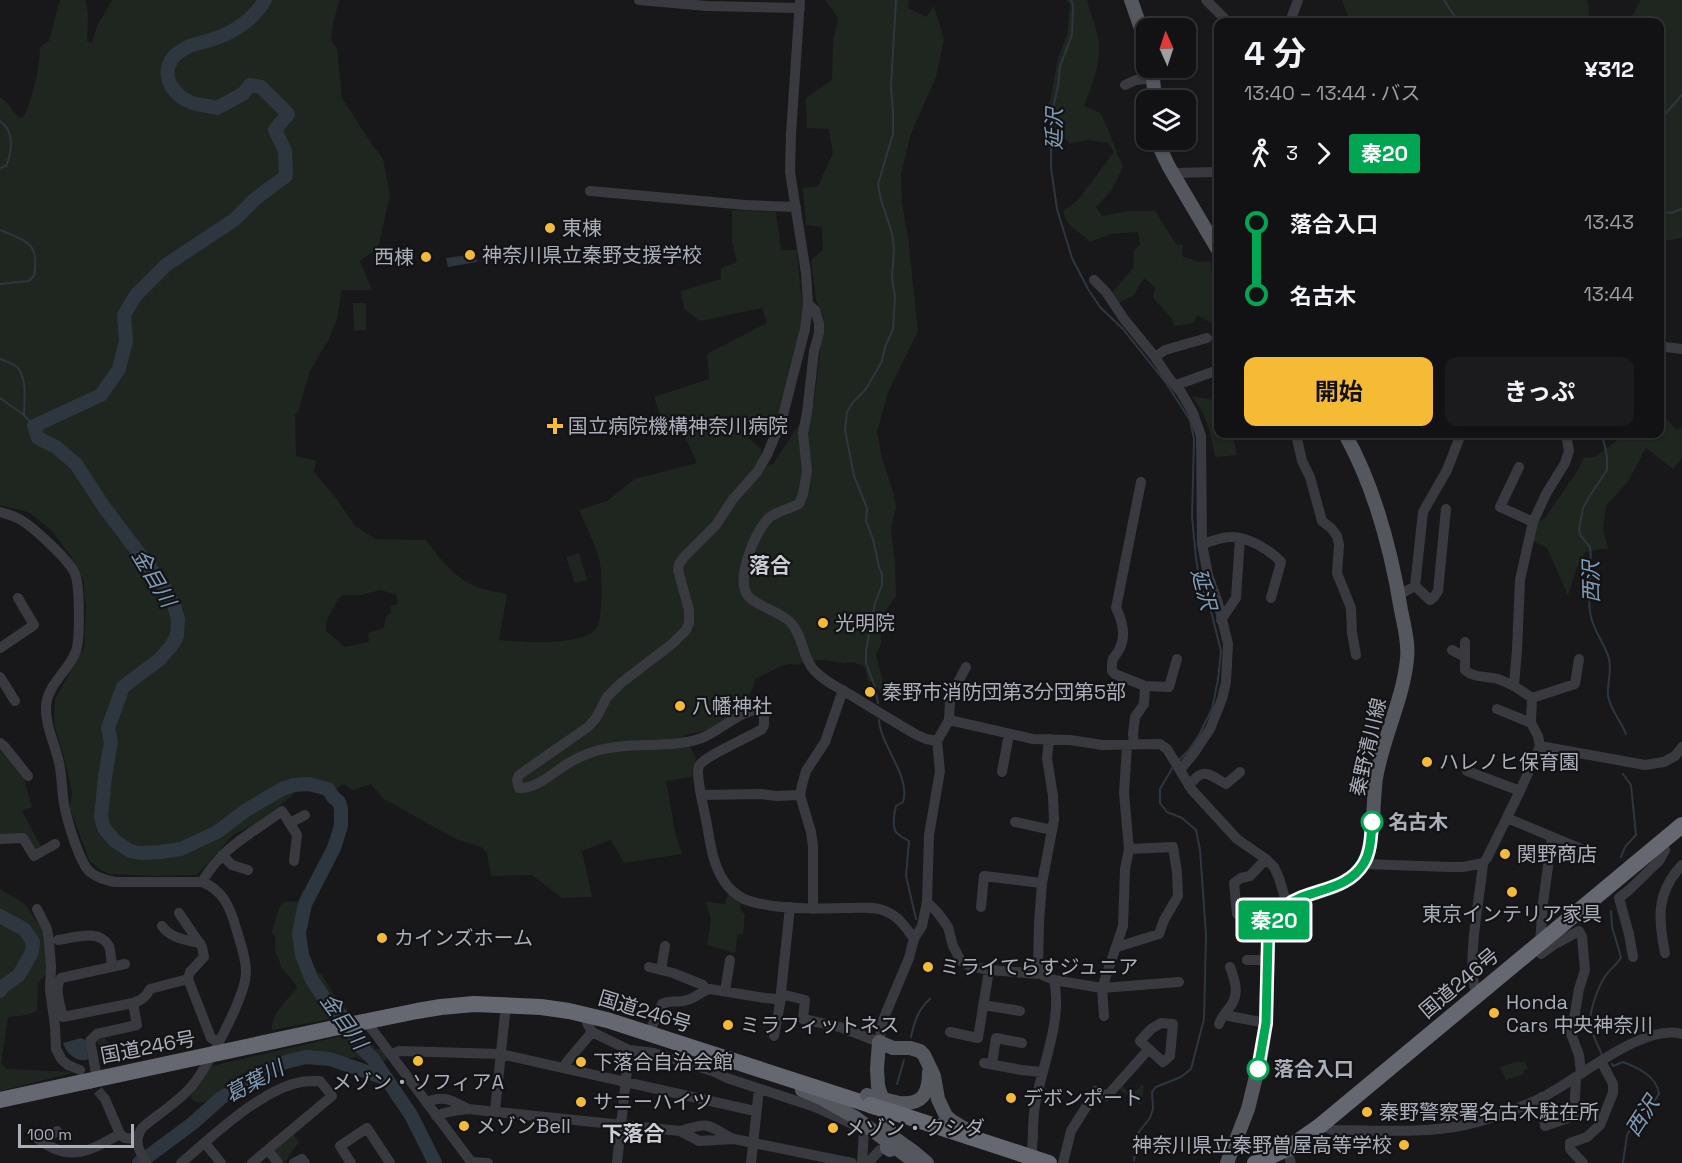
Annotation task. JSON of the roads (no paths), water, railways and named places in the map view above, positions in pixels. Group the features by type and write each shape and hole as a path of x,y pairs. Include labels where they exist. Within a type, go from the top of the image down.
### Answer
{"highway":[{"name":"国道246号","path":"1255,1163 1289,1156 1321,1125 1682,825"},
{"name":"国道246号","path":"2,1100 215,1048 364,1025 441,1007 506,1004 569,1011 607,1020 804,1084 872,1095 901,1109 991,1144 1049,1163"}],"main road":[{"path":"1131,0 1137,18"},
{"path":"1160,150 1214,243"},
{"name":"秦野清川線","path":"1347,438 1375,500 1386,537 1399,595 1406,635 1407,657 1402,687 1377,773 1371,837 1368,854 1363,864"},
{"path":"1227,1163 1248,1109 1261,1056 1266,1023 1270,927 1287,905 1351,878 1363,864"},
{"path":"872,1095 879,1042 893,1048 914,1048 920,1051 927,1061 946,1116 991,1144"},
{"path":"872,1095 887,1063 894,1056 900,1053 927,1061"},
{"path":"901,1109 922,1096 928,1086 927,1061"},
{"path":"735,1062 821,1098 856,1118 916,1163"},
{"path":"872,1095 882,1098 889,1142 905,1163"},
{"path":"889,1142 914,1152 927,1163"},
{"path":"1272,1163 1289,1156"}],"street":[{"path":"639,0 760,8 800,4 790,172 806,273 808,304 805,329 782,419 767,455 757,472 716,525 679,564 678,570 689,610 689,623 686,630 672,644 621,683 607,697 596,718 588,726 519,775 517,780 519,788 526,789 570,762 610,747 700,739 746,712 753,709 759,710 764,717 762,729 708,757 699,766 701,795 711,850 725,883 743,898 760,903 813,909 877,908 894,916 909,930 914,939"},
{"path":"1206,0 1224,18"},
{"path":"1291,18 1298,0"},
{"path":"1125,85 1141,78"},
{"path":"1173,173 1214,172"},
{"path":"590,191 746,205 796,207"},
{"path":"1094,280 1106,292 1177,387 1193,413 1201,436 1202,544 1208,575 1218,603 1228,644 1226,682 1210,729 1180,770"},
{"path":"808,304 815,310 819,333 814,351 803,433 807,471 803,494 799,504 770,517 759,530 747,560 743,589 751,599 790,622 799,637 811,667 832,685 917,735 938,741"},
{"path":"1155,357 1165,350 1187,347 1207,338"},
{"path":"1664,347 1682,349"},
{"path":"1177,387 1179,384 1205,378 1214,372"},
{"path":"1297,438 1322,521 1337,536 1339,545 1337,573 1351,608 1356,655"},
{"path":"1415,586 1423,512 1447,470 1459,438"},
{"path":"1514,685 1518,591 1533,522 1546,494 1565,463 1569,452 1567,438"},
{"path":"1514,471 1500,507 1533,522"},
{"path":"1142,482 1116,608 1123,626 1120,649 1113,657 1112,671 1145,686 1169,687 1177,672 1177,659"},
{"path":"1415,586 1430,600 1438,591 1446,509"},
{"path":"0,513 18,518 32,527 69,565 78,583 77,650 70,664 57,678 46,705 47,726 60,766 65,806 82,860 90,871 102,879 115,882 202,882 219,891 225,899 235,924 245,960 246,974 243,991 215,1048 190,1087 142,1128 136,1145 146,1163"},
{"path":"1202,544 1229,537 1240,538 1275,557 1281,562 1271,598"},
{"path":"1221,620 1236,598 1240,538"},
{"path":"1399,595 1415,586"},
{"path":"0,648 34,625 18,598"},
{"path":"1465,642 1465,670 1471,675 1495,678 1514,685 1532,698"},
{"path":"1452,650 1465,657"},
{"path":"1532,698 1575,684 1575,664"},
{"path":"649,1034 662,1004 669,1001 689,1000 705,990 765,998 785,995 805,1000 803,1019 840,1027 879,1042 883,1020 909,958 914,939 922,926 927,902 929,835 940,771 938,741 949,720 953,692 966,667"},
{"path":"0,677 15,701"},
{"path":"832,685 832,720"},
{"path":"1104,1016 1102,988 1123,926 1125,869 1129,849 1124,793 1135,717 1144,704 1145,686"},
{"path":"813,909 813,846 800,795 806,771 825,741 843,690"},
{"path":"1477,996 1472,977 1473,953 1483,863 1507,818 1540,746 1531,723 1532,698"},
{"path":"1497,709 1531,723"},
{"path":"949,720 1033,739 1070,740 1102,745 1160,744 1172,756 1189,786 1237,839 1275,867 1287,905"},
{"path":"1002,772 1009,734"},
{"path":"1040,975 1038,967 1042,883 1054,820 1047,758 1049,740"},
{"path":"0,743 28,776"},
{"path":"1540,746 1645,765 1664,762 1680,754"},
{"path":"1467,771 1520,791"},
{"path":"1189,786 1201,773 1226,784 1240,772"},
{"path":"701,795 800,795"},
{"path":"202,882 222,855 238,840 282,811 297,835 294,861"},
{"path":"290,823 305,815"},
{"path":"1507,818 1584,850"},
{"path":"1015,822 1052,830"},
{"path":"1542,1097 1545,1126 1574,1116 1579,1055 1568,1022 1574,1019 1585,970 1582,938 1579,931 1542,954 1537,944 1552,837"},
{"path":"0,839 23,838 34,856 55,844"},
{"path":"1633,957 1619,898 1659,861 1665,850 1661,841"},
{"path":"1117,946 1159,934 1178,896 1172,844 1129,849"},
{"path":"222,855 232,865 248,871"},
{"path":"1237,914 1234,883 1250,876 1266,859"},
{"path":"1363,864 1463,867 1483,863"},
{"path":"1665,953 1660,913 1668,882 1682,866"},
{"path":"981,907 984,872 1042,883"},
{"path":"927,902 948,927 953,946 961,961 970,966 1040,975 1054,980 1102,988 1179,982"},
{"path":"774,1036 782,997 790,907"},
{"path":"37,909 47,928 51,966 50,990 63,1017 133,1003 142,1000 150,989 188,979"},
{"path":"179,913 200,944 204,957 190,972 188,979 215,1048"},
{"path":"162,926 166,933 200,944"},
{"path":"58,940 90,935 98,937 104,940 110,948 112,966"},
{"path":"661,970 665,946"},
{"path":"725,992 730,960"},
{"path":"1246,960 1267,960"},
{"path":"80,1070 68,1065 59,1056 55,1041 57,983 61,978 125,964"},
{"path":"649,967 703,985 705,990"},
{"path":"1230,967 1236,991 1234,1002 1222,1019 1229,1016 1266,1023"},
{"path":"950,1032 977,1041 982,1024 989,970"},
{"path":"1031,1157 1035,1107 1057,1011 1057,992 1054,980"},
{"path":"97,1078 90,1041 97,1034 137,1025 133,1003"},
{"path":"495,1111 506,1004"},
{"path":"983,1005 1020,1011"},
{"path":"364,1025 391,1055 472,1162 488,1163"},
{"path":"565,1067 589,1028 629,1050 654,1053 715,1072 815,1107 864,1130 862,1163"},
{"path":"1321,1125 1332,1130 1436,1129 1465,1125 1512,1111 1542,1097 1616,1052 1659,1033 1682,1034"},
{"path":"1022,1043 996,1038 988,1064 1042,1072"},
{"path":"617,1163 629,1050"},
{"path":"1063,1163 1071,1131 1096,1090 1107,1096 1148,1050"},
{"path":"391,1055 399,1051 501,1054 755,1111"},
{"path":"1583,1163 1570,1149 1570,1143 1587,1137 1600,1125 1613,1093 1613,1084 1601,1061"},
{"path":"181,1163 243,1111 264,1097 301,1082 320,1081 332,1096 252,1163"},
{"path":"751,1163 759,1089"},
{"path":"426,1102 437,1098 449,1099 468,1109"},
{"path":"105,1099 120,1134 125,1138 137,1139"},
{"path":"436,1116 468,1109 621,1124 680,1131 699,1141 734,1139 852,1163"},
{"path":"680,1131 706,1125 734,1139"},
{"path":"351,1163 340,1146 367,1128 390,1163"},
{"path":"57,1131 39,1140 55,1152 68,1155 85,1153 120,1134"},
{"path":"868,1163 889,1142"},
{"path":"876,1163 884,1155 889,1142"},
{"path":"205,1143 221,1163"},
{"path":"268,1150 278,1163"},
{"path":"294,1163 302,1159 305,1163"}],"waterway":[{"name":"金目川","path":"265,0 248,20 234,30 190,46 176,55 170,62 168,77 170,84 181,97 193,103 217,108 243,94 250,85 261,87 288,114 275,130 285,151 286,176 255,199 234,220 166,265 136,295 124,315 126,341 119,369 101,395 34,426 38,438 56,447 76,464 104,507 163,585 178,619 177,636 172,645 160,659 123,687 108,728 111,742 101,817 104,828 115,841 130,851 140,853 181,849 217,832 245,811 282,789 309,784 328,789 339,802 341,826 334,848 305,904 299,933 302,955 312,980 331,1008 342,1016 361,1047 373,1059 411,1115 435,1163"},
{"path":"878,703 866,663 866,651 875,603 882,585 882,574 866,521 867,508 854,476 845,430 847,412 866,389 882,361 893,329 894,249 892,233 878,184 893,134 891,86 896,0"},
{"name":"延沢","path":"1071,0 1073,5 1072,35 1060,66 1051,117 1051,168 1057,209 1072,258 1088,289 1100,307 1123,329 1166,383 1190,420 1194,439 1192,517 1196,558 1200,584 1212,615 1221,651 1212,709 1199,735 1178,761"},
{"path":"1444,0 1455,18"},
{"name":"西沢","path":"1664,115 1682,95"},
{"path":"0,121 8,130 11,142 6,166 0,168"},
{"path":"1664,212 1671,213 1682,209"},
{"path":"0,230 24,241 33,250 35,256 34,276 29,281 0,284"},
{"path":"0,359 13,364 20,372 25,390 24,415 34,426"},
{"path":"0,398 24,415"},
{"name":"西沢","path":"1603,438 1607,470 1583,508 1579,530 1590,547 1590,612 1593,625 1609,659 1608,696 1626,734"},
{"path":"879,720 885,741 903,782 903,802 896,806 894,826 897,833 909,841 906,876 916,919"},
{"name":"延沢","path":"1134,1160 1138,1133 1150,1118 1153,1109 1152,1092 1156,1087 1181,1077 1191,1069 1204,1019 1206,935 1200,850 1196,830 1182,818 1167,812 1160,803 1160,789 1173,767"},
{"name":"西沢","path":"1621,857 1625,847 1636,835 1631,785 1623,774"},
{"name":"西沢","path":"1602,1055 1590,1023 1594,1001 1603,980 1621,957 1612,927 1611,911"},
{"name":"葛葉川","path":"0,916 24,929 33,942 32,952 19,975 0,991"},
{"path":"911,1037 915,1021 930,999"},
{"name":"葛葉川","path":"139,1163 193,1123 221,1098 278,1064 306,1057 330,1059 387,1079"},
{"path":"897,1084 904,1060"},
{"name":"西沢","path":"1612,1064 1613,1066 1623,1062 1640,1070 1655,1082 1659,1094 1653,1103 1641,1111 1627,1135 1623,1163"}],"tunnel":[{"path":"88,1079 105,1099"}],"place":[{"name":"東棟","path":"550,228"},
{"name":"神奈川県立秦野支援学校","path":"470,255"},
{"name":"西棟","path":"426,257"},
{"name":"国立病院機構神奈川病院","path":"555,426"},
{"name":"光明院","path":"823,623"},
{"name":"秦野市消防団第3分団第5部","path":"870,692"},
{"name":"八幡神社","path":"680,706"},
{"name":"ハレノヒ保育園","path":"1427,762"},
{"name":"名古木","path":"1372,822"},
{"name":"関野商店","path":"1505,854"},
{"name":"東京インテリア家具","path":"1512,892"},
{"name":"カインズホーム","path":"382,938"},
{"name":"ミライてらすジュニア","path":"928,967"},
{"name":"Honda Cars 中央神奈川","path":"1494,1013"},
{"name":"ミラフィットネス","path":"728,1025"},
{"name":"メゾン・ソフィアA","path":"418,1061"},
{"name":"下落合自治会館","path":"581,1062"},
{"name":"落合入口","path":"1258,1069"},
{"name":"デボンポート","path":"1011,1098"},
{"name":"サニーハイツ","path":"581,1102"},
{"name":"秦野警察署名古木駐在所","path":"1367,1112"},
{"name":"メゾンBell","path":"464,1126"},
{"name":"メゾン・クシダ","path":"833,1128"},
{"name":"神奈川県立秦野曽屋高等学校","path":"1404,1145"}],"district":[{"name":"落合","path":"770,565"},
{"name":"下落合","path":"633,1133"}]}
